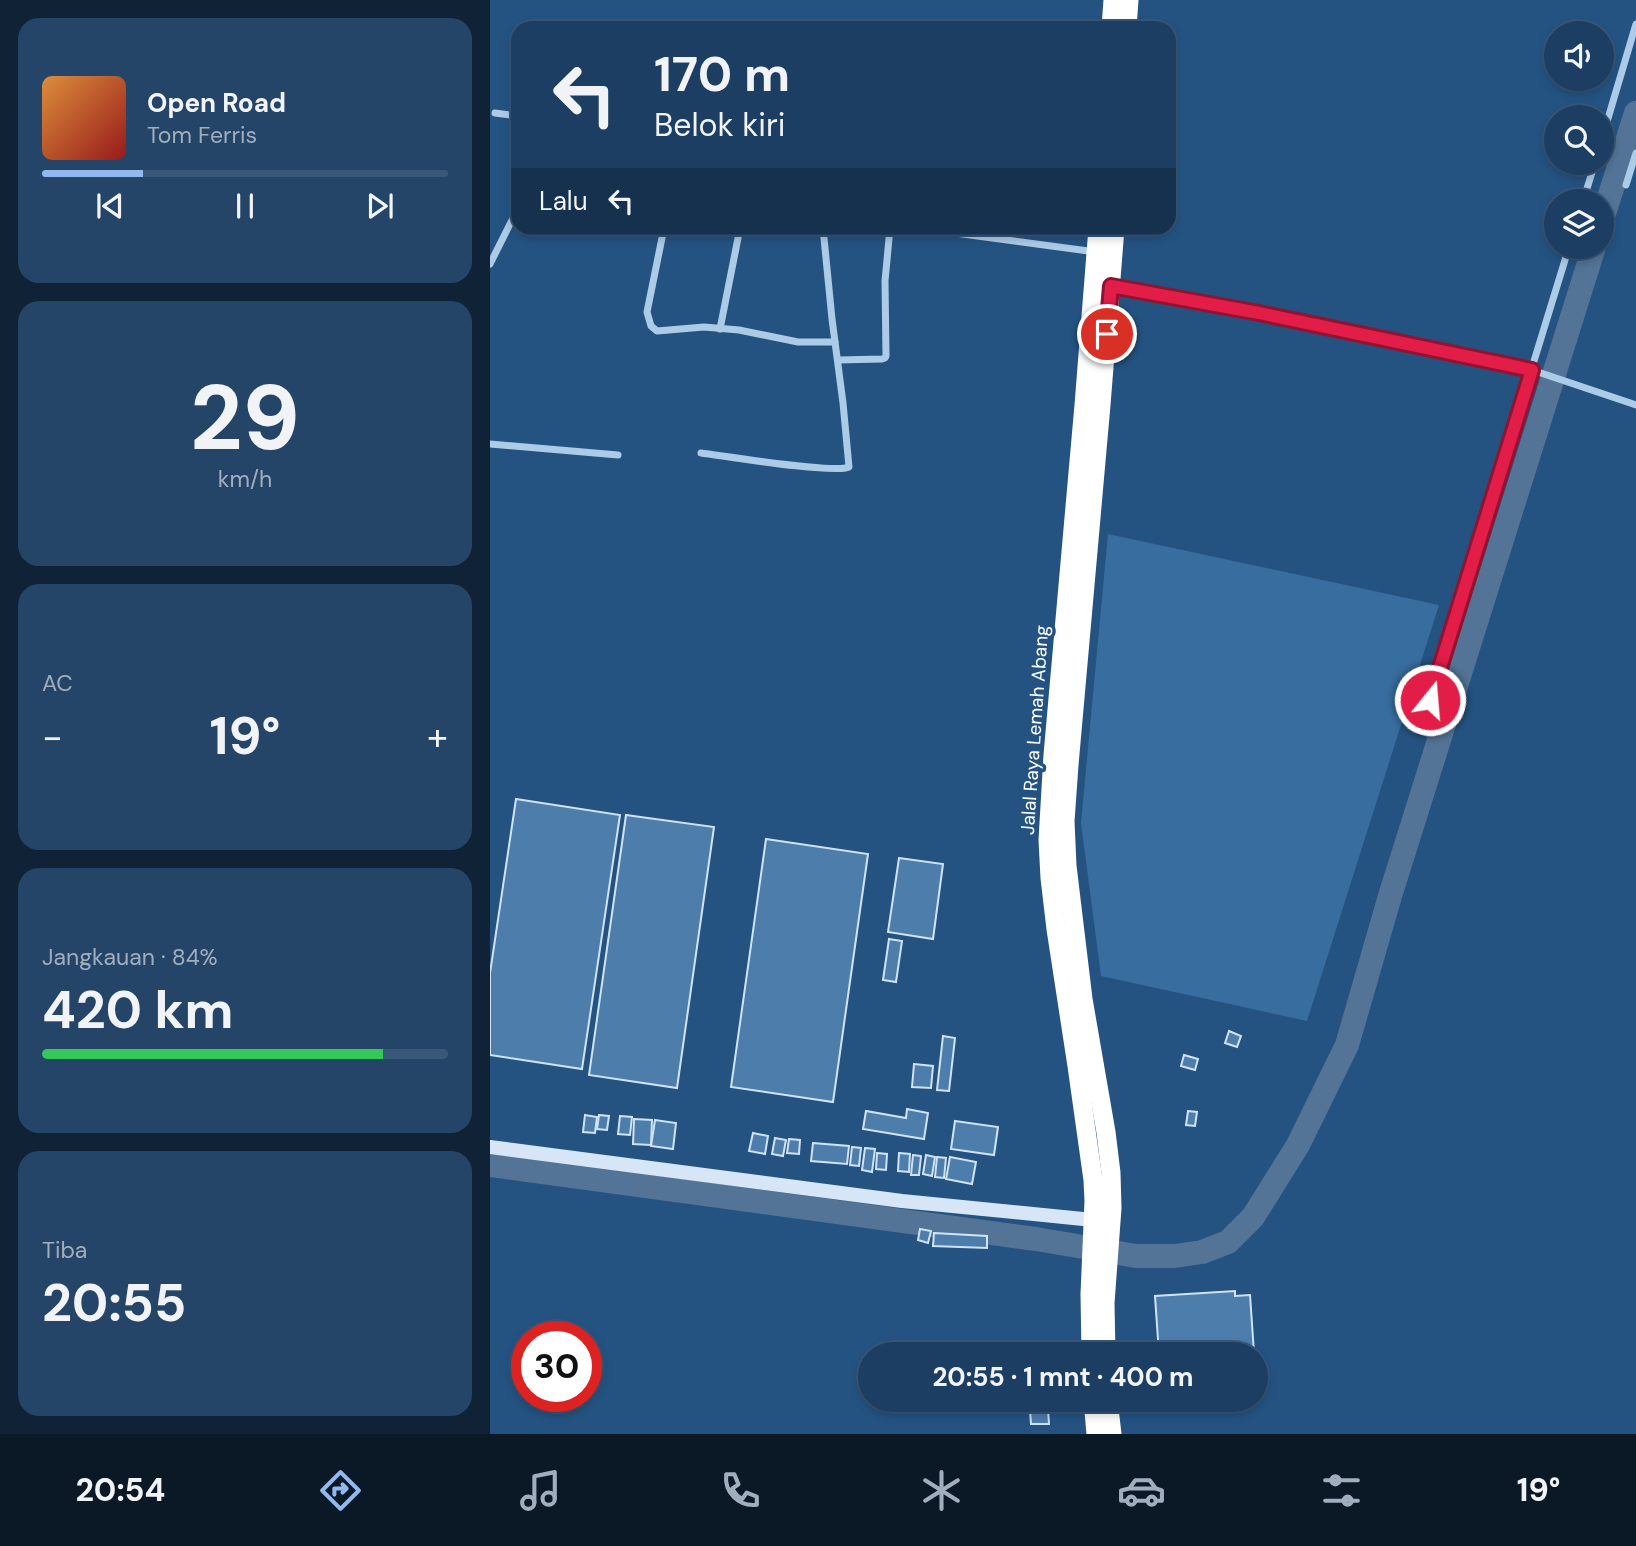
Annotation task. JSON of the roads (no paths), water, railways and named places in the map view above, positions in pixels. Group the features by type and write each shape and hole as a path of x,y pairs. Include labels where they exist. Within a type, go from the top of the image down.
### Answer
{"highway":[{"path":"1112,21 1113,0"},
{"path":"1128,21 1129,0"},
{"name":"Jalal Raya Lemah Abang","path":"1098,235 1048,840 1056,929 1098,1229"},
{"name":"Jalal Raya Lemah Abang","path":"1098,1229 1112,1208 1111,1173 1083,999 1067,866 1065,821 1115,235"},
{"path":"1092,1342 1098,1229"},
{"path":"1098,1263 1105,1342"},
{"path":"1094,1412 1096,1434"},
{"path":"1109,1412 1112,1434"}],"street":[{"path":"1612,105 1636,24"},
{"path":"495,113 511,116"},
{"path":"1626,185 1636,153"},
{"path":"490,264 511,222"},
{"path":"663,235 647,312 657,331 704,327 798,342 835,342"},
{"path":"720,329 739,235"},
{"path":"701,453 822,468 848,468 848,447 824,235"},
{"path":"838,360 882,359 886,356 885,281 889,235"},
{"path":"970,235 1097,252"},
{"path":"1430,700 1565,259"},
{"path":"1111,286 1259,313 1532,370 1636,405"},
{"path":"490,444 618,455"},
{"path":"490,1147 1098,1229"}],"waterway":[{"path":"1612,189 1636,113"},
{"path":"490,1165 1036,1239 1136,1256 1175,1256 1202,1252 1228,1242 1253,1217 1298,1145 1347,1045 1390,896 1590,259"}]}
